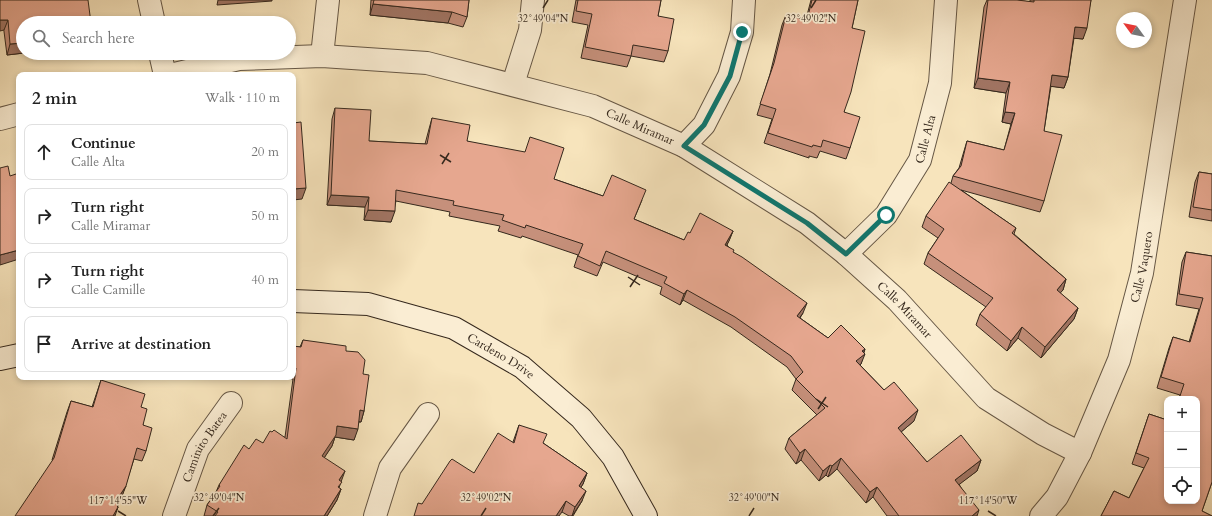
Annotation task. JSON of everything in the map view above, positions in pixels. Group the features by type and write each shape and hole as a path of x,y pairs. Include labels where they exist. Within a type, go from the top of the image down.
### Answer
{"street":[{"path":"149,0 152,16"},
{"path":"322,56 328,0"},
{"path":"513,84 530,30 533,0"},
{"path":"684,146 704,125 730,76 742,32 744,0"},
{"name":"Calle Alta","path":"846,254 886,215 920,160 940,83 946,0"},
{"name":"Calle Vaquero","path":"1041,516 1057,497 1080,453 1119,360 1142,273 1185,0"},
{"name":"Calle Miramar","path":"296,57 322,56 427,63 513,84 593,106 684,146 807,223 846,254 897,300 986,398 1043,434 1080,453"},
{"path":"162,60 164,72"},
{"name":"Calle Miramar","path":"183,72 235,60"},
{"path":"0,119 16,115"},
{"name":"Cardeno Drive","path":"296,301 368,304 454,328 522,367 581,418 613,457 646,516"},
{"path":"0,359 16,356"},
{"name":"Caminito Batea","path":"174,516 198,449 231,403"},
{"path":"375,516 390,468 428,414"}],"building":[{"path":"0,0 88,0 90,16 16,16 16,44 10,44 8,20 0,20"},
{"path":"374,0 469,0 467,17 452,12 373,4"},
{"path":"578,0 661,0 658,16 674,19 668,51 633,45 631,56 585,47 592,14 576,11"},
{"path":"812,0 858,0 852,28 865,31 851,92 844,112 860,117 850,148 823,140 821,147 813,145 812,147 768,133 776,109 760,104 774,63 786,15 807,20"},
{"path":"988,0 1017,0 1034,2 1034,0 1091,0 1087,28 1075,27 1068,77 1052,75 1044,131 1062,135 1044,201 953,176 961,166 967,141 1004,150 1015,113 1005,112 1010,82 978,78"},
{"path":"335,108 371,110 369,141 427,144 432,118 470,125 467,141 525,152 530,137 564,148 554,179 603,196 612,175 646,190 634,219 684,240 688,232 690,233 700,213 733,231 725,245 807,303 797,316 828,338 841,325 865,349 862,351 865,354 856,361 884,390 894,382 918,410 898,428 927,462 961,435 981,460 955,480 979,510 972,516 899,516 877,487 870,492 841,458 832,466 830,465 823,471 805,449 800,453 789,438 825,408 796,379 803,372 791,356 735,317 687,290 684,294 664,283 667,277 606,251 600,266 578,256 583,244 526,225 525,228 502,220 504,215 453,205 454,201 396,190 395,211 368,210 369,197 331,195"},
{"path":"301,122 306,188 296,189 296,123"},
{"path":"8,166 10,176 16,174 16,251 0,255 0,168"},
{"path":"1199,172 1212,174 1212,210 1193,207"},
{"path":"949,182 1016,228 1012,233 1066,279 1057,290 1078,308 1045,347 1022,327 1011,341 980,314 993,298 928,253 944,229 926,216"},
{"path":"1186,252 1212,256 1212,482 1202,511 1212,516 1101,516 1114,491 1129,498 1149,458 1136,453 1149,414 1164,419 1164,504 1200,504 1200,396 1180,396 1184,384 1161,377 1173,337 1190,342 1203,298 1179,294"},
{"path":"303,340 346,346 346,351 358,352 365,360 363,374 369,375 364,411 360,410 358,429 337,426 336,435 322,456 345,471 339,480 342,482 338,487 341,489 324,516 215,516 218,512 207,505 244,445 249,449 256,439 263,443 270,431 272,432 274,430 287,439 294,380 296,380 296,346 301,347"},
{"path":"101,380 145,394 141,407 147,409 143,425 152,428 146,451 137,448 126,486 116,501 119,503 113,516 15,516 54,458 71,401 93,407"},
{"path":"519,425 547,434 543,443 587,473 579,486 586,491 575,507 566,501 556,516 414,516 418,503 422,504 452,459 474,473 498,433 514,443"}],"route":[{"path":"742,32 730,76 704,125 684,146 807,223 846,254 886,215"}]}
